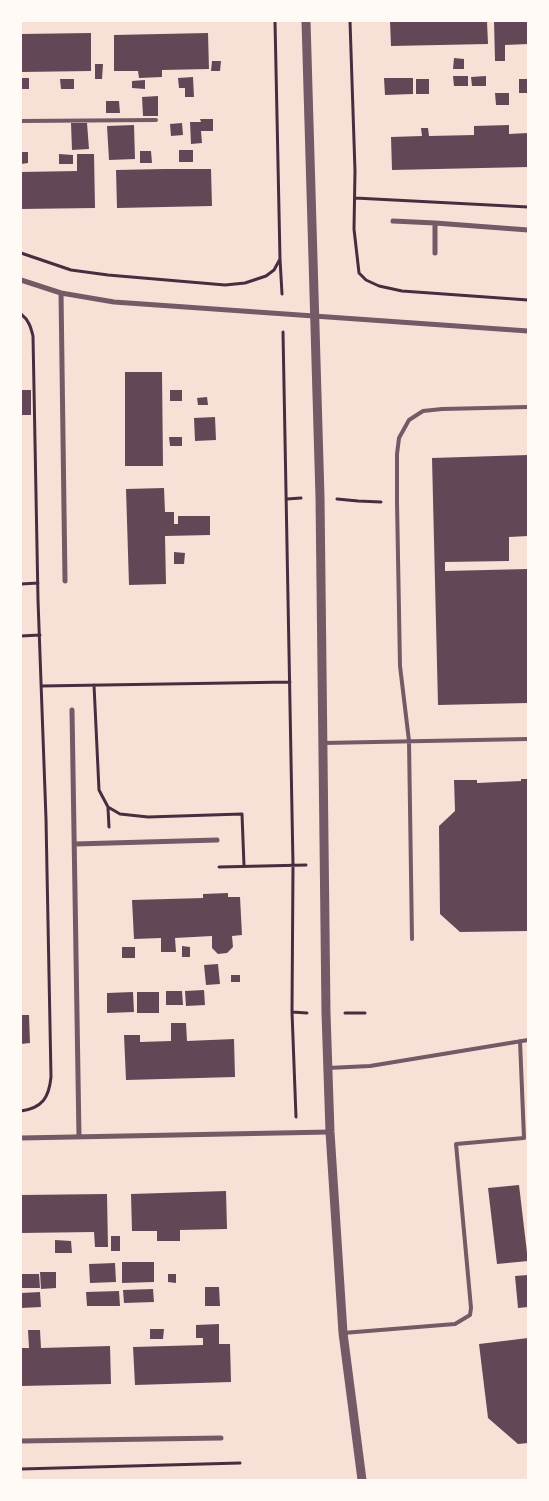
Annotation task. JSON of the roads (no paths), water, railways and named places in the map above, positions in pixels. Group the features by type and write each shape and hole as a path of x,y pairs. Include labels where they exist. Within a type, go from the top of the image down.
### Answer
{"street":[{"path":"306,21 320,497 326,1013 330,1132 343,1334 362,1480"},
{"path":"394,221 528,230"},
{"path":"435,223 435,253"},
{"path":"21,280 61,293 114,302 528,331"},
{"path":"61,293 65,581"},
{"path":"72,710 79,1137"},
{"path":"75,844 217,840"},
{"path":"21,1138 330,1132"},
{"path":"21,1441 221,1438"}],"lane":[{"path":"21,121 156,120"},
{"path":"412,939 409,741 400,666 397,502 399,438 409,420 423,411 528,407"},
{"path":"323,743 528,739"},
{"path":"328,1068 370,1066 528,1040"},
{"path":"343,1334 455,1324 470,1315 471,1308 456,1144 524,1138 520,1041"}]}
